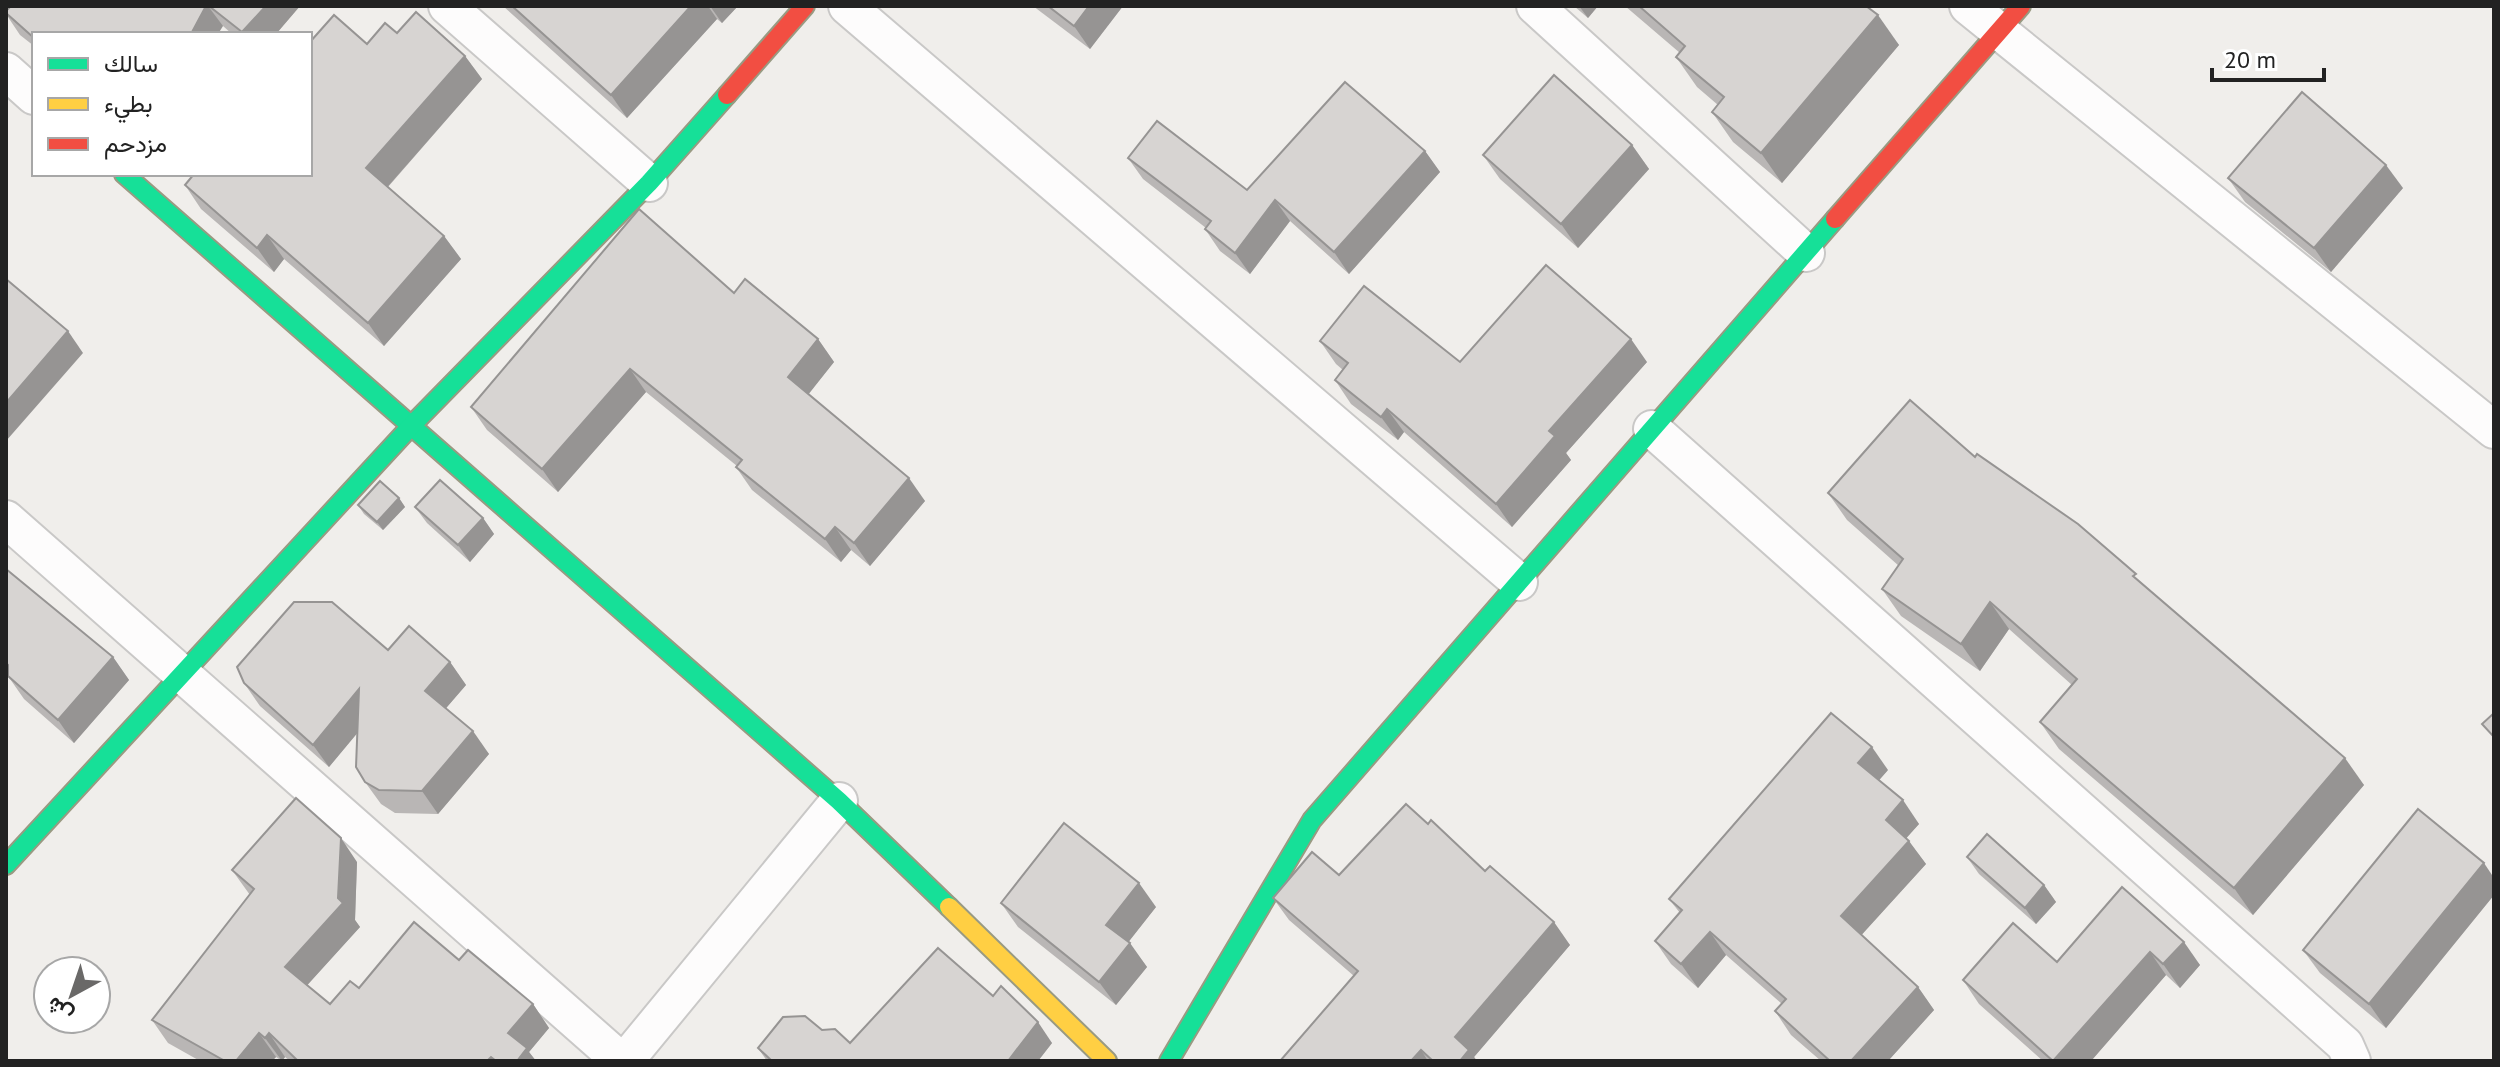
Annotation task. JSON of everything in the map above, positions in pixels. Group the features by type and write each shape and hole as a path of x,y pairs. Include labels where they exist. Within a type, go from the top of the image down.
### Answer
{"street":[{"path":"447,6 649,183"},
{"path":"6,865 412,425 649,183 805,6"},
{"path":"847,6 1519,582"},
{"path":"1535,6 1806,253"},
{"path":"1968,6 2010,19 2494,430"},
{"path":"1169,1061 1312,820 2010,19"},
{"path":"6,71 32,94"},
{"path":"126,176 839,801 1107,1061"},
{"path":"1652,429 2345,1045 2352,1061"},
{"path":"6,519 623,1061 839,801"}],"building":[{"path":"11,6 206,6 192,32 32,32 32,36 6,11"},
{"path":"209,6 266,6 242,32"},
{"path":"512,6 691,6 611,95"},
{"path":"1048,6 1089,6 1074,26"},
{"path":"1639,6 1866,6 1878,15 1761,153 1712,112 1724,97 1676,57 1685,46"},
{"path":"416,12 465,56 366,168 444,236 368,323 267,235 257,248 185,185 192,176 312,176 312,40 334,15 367,44 385,23 397,33"},
{"path":"1554,75 1632,145 1561,224 1483,155"},
{"path":"1345,82 1425,151 1334,252 1275,200 1235,253 1205,229 1211,221 1128,158 1157,121 1247,190"},
{"path":"2302,92 2386,165 2314,248 2228,178"},
{"path":"639,209 734,293 745,279 818,339 788,377 909,478 854,543 835,527 825,539 736,467 742,460 630,369 542,469 471,407"},
{"path":"1546,265 1631,339 1549,431 1555,436 1496,504 1387,409 1381,417 1335,380 1348,363 1320,341 1364,286 1460,362"},
{"path":"6,279 68,331 6,403"},
{"path":"1910,400 1975,457 1977,454 2078,524 2136,574 2133,576 2345,758 2234,888 2040,722 2077,679 1990,602 1961,644 1882,589 1903,559 1828,493"},
{"path":"440,480 483,518 458,545 415,507"},
{"path":"380,481 399,498 377,522 358,505"},
{"path":"6,569 113,657 58,720 8,676"},
{"path":"294,602 332,602 388,650 409,626 450,662 425,691 473,731 422,791 379,790 365,782 356,767 359,689 313,745 244,683 237,667"},
{"path":"1831,713 1872,747 1858,763 1903,800 1886,820 1909,841 1841,916 1918,987 1851,1061 1830,1061 1775,1011 1786,999 1710,932 1681,964 1655,941 1682,910 1669,899"},
{"path":"2494,713 2494,737 2482,724"},
{"path":"296,798 341,838 338,898 343,903 285,967 330,1004 350,981 359,988 414,922 459,960 468,950 533,1004 508,1033 527,1048 517,1061 496,1061 491,1057 487,1061 298,1061 269,1033 265,1038 259,1033 236,1061 225,1061 152,1020 254,889 232,870"},
{"path":"1406,804 1428,824 1431,820 1485,871 1490,866 1554,922 1455,1037 1469,1050 1460,1061 1433,1061 1421,1050 1411,1061 1280,1061 1358,971 1273,898 1312,852 1339,875"},
{"path":"2418,809 2484,863 2369,1004 2303,950"},
{"path":"1064,823 1139,883 1106,925 1130,943 1099,982 1001,903"},
{"path":"1987,834 2044,885 2025,908 1967,857"},
{"path":"2122,887 2184,942 2163,964 2150,952 2053,1061 1963,980 2013,923 2057,962"},
{"path":"938,948 993,996 1001,986 1038,1022 1008,1061 772,1061 758,1048 783,1017 805,1016 822,1030 835,1029 850,1043"}],"traffic: fast":[{"path":"6,865 412,425 649,183 727,95"},
{"path":"126,176 839,801 949,907"},
{"path":"1169,1061 1312,820 1835,219"}],"traffic: slow":[{"path":"949,907 1107,1061"}],"traffic: jam":[{"path":"727,95 805,6"},
{"path":"1835,219 2021,6"}]}
